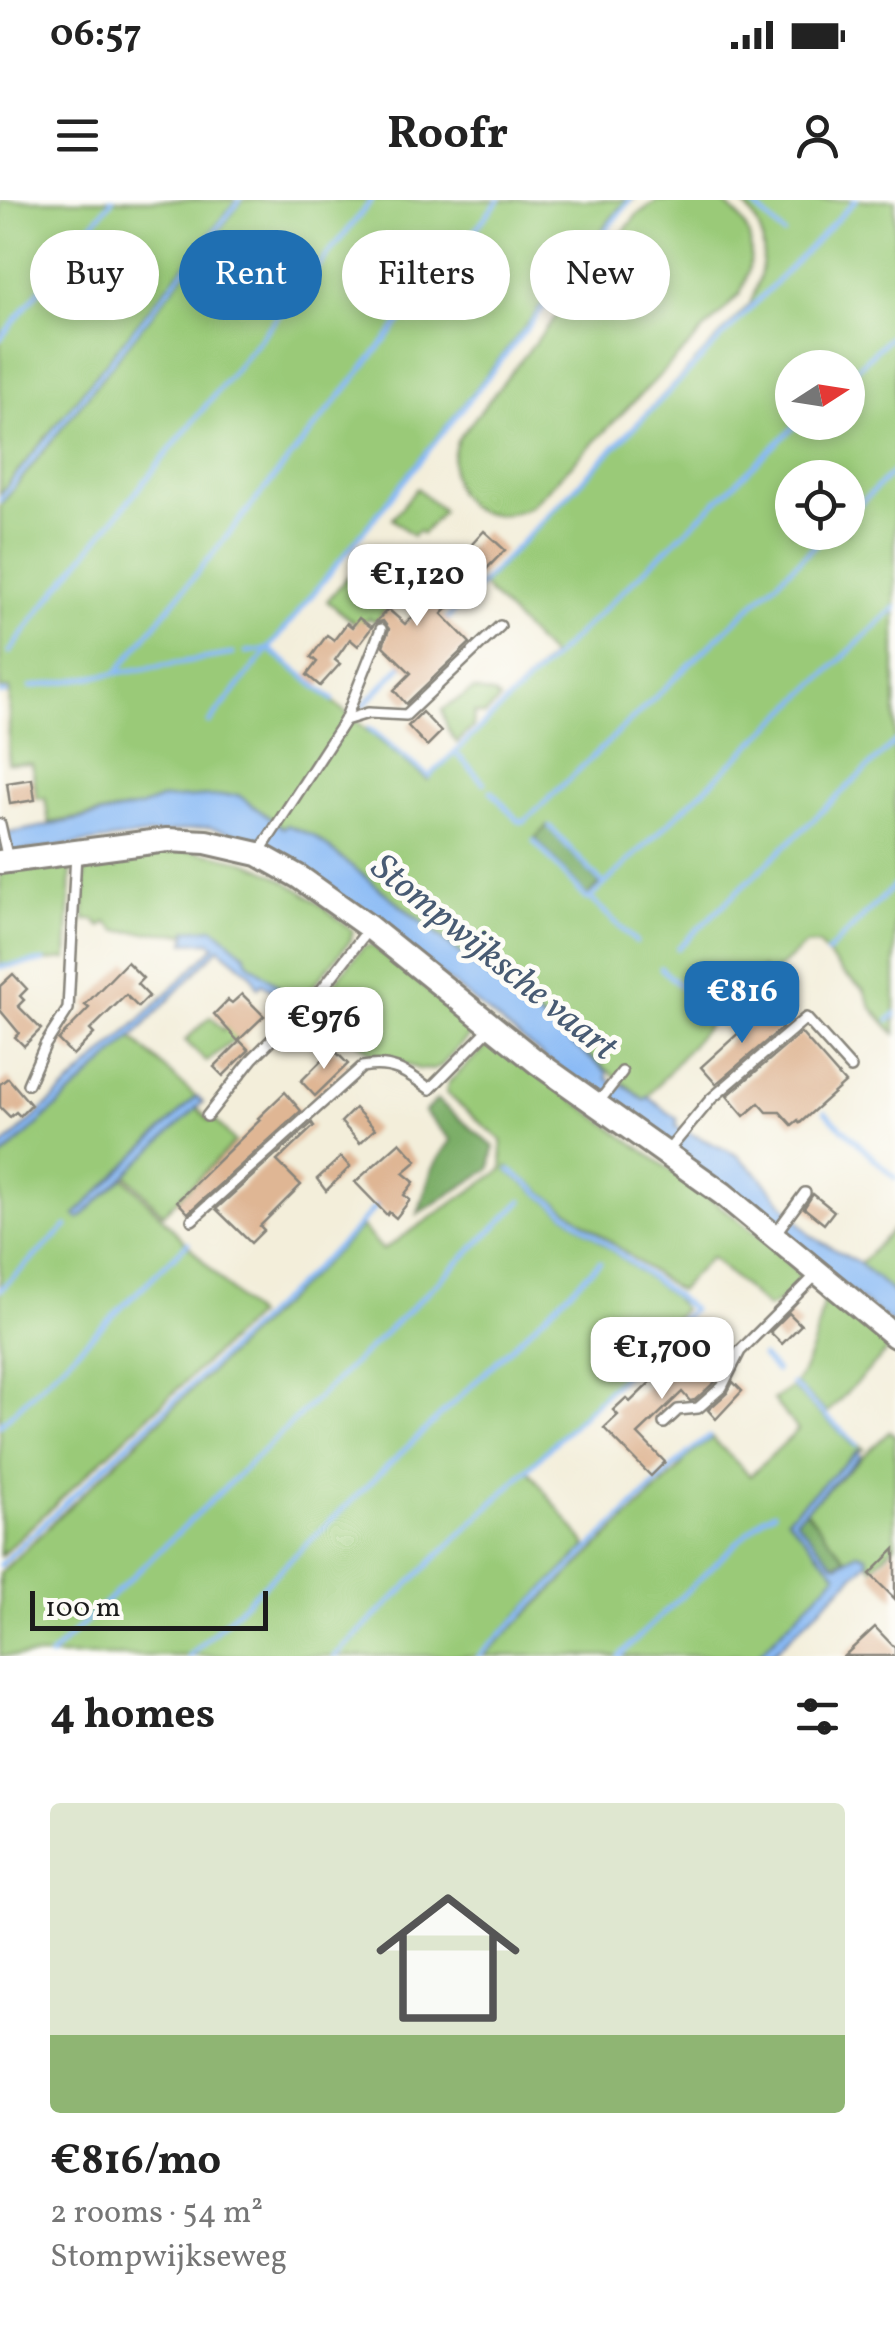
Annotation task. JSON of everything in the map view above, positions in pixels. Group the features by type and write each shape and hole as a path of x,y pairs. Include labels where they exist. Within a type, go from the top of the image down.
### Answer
{"street":[{"path":"5,859 187,840 262,849 370,928 492,1026 776,1232 895,1336"}],"lane":[{"path":"345,720 368,713 406,715 500,626"},
{"path":"262,849 345,720 381,629"},
{"path":"0,824 5,859"},
{"path":"28,1084 45,1045 68,1008 76,850"},
{"path":"207,1116 224,1090 318,993 370,928"},
{"path":"667,1152 712,1099 806,1018 851,1068"},
{"path":"192,1220 362,1067 382,1063 403,1070 430,1089 492,1026"},
{"path":"599,1103 619,1076"},
{"path":"776,1232 805,1193"},
{"path":"664,1422 678,1410 698,1408 722,1387 740,1350 820,1271"}],"green space":[{"path":"0,200 237,200 213,230 179,230 179,272 159,297 159,230 30,230 30,320 140,320 0,494"},
{"path":"243,200 632,200 620,207 602,230 530,230 530,320 269,649 428,780 551,657 482,585 750,304 763,263 762,237 750,212 739,200 895,200 895,1034 872,1008 864,990 818,944 805,945 769,977 762,968 736,992 645,1100 314,836 284,828 238,795 161,799 140,807 49,823 45,798 37,799 32,764 8,763 10,689 0,689 0,506 148,320 159,320 159,306 179,281 179,320 322,320 322,230 219,230"},
{"path":"658,200 719,200 732,209 750,242 749,267 740,294 531,506 494,515 466,504 453,477 458,439 553,320 670,320 670,230 625,230 637,215"},
{"path":"417,488 443,511 422,534 418,531 413,536 392,519"},
{"path":"348,576 387,607 375,622 370,618 357,625 327,601"},
{"path":"473,690 493,694 500,700 485,715 474,713 473,727 457,743 442,710"},
{"path":"547,826 600,884 587,896 535,838"},
{"path":"189,850 237,860 274,874 353,931 350,941 299,1003 248,962 245,954 187,930 185,934 117,931 107,922 101,927 94,920 84,920 88,858"},
{"path":"64,863 71,873 67,959 0,965 0,870"},
{"path":"372,945 472,1026 470,1035 440,1067 419,1069 372,1054 315,1007 363,947"},
{"path":"211,1017 223,1030 234,1021 245,1032 206,1062 185,1040"},
{"path":"132,1038 196,1097 75,1215 79,1218 124,1177 255,1316 0,1556 0,1159"},
{"path":"492,1041 731,1214 803,1278 768,1308 711,1257 678,1291 508,1167 508,1171 672,1296 683,1309 640,1359 527,1468 587,1546 478,1656 0,1656 0,1573 362,1227 383,1250 503,1169 501,1140 446,1093 448,1083"},
{"path":"437,1100 494,1147 490,1169 418,1214 432,1169 451,1140 424,1112"},
{"path":"196,1107 210,1121 214,1119 235,1142 163,1214 126,1174"},
{"path":"895,1227 895,1294 860,1264"},
{"path":"825,1291 890,1348 827,1413 795,1384 811,1351"},
{"path":"792,1387 855,1446 864,1449 787,1518 838,1574 757,1656 483,1656 678,1470 686,1458 712,1438 750,1476 798,1430 773,1400"},
{"path":"890,1431 895,1436 895,1545 872,1568 866,1556 858,1553 846,1559 805,1510"},
{"path":"805,1510 846,1559 834,1564 795,1519"}],"water":[{"path":"238,795 283,828 287,825 314,836 607,1072 607,1078 619,1087 624,1085 644,1100 648,1097 677,1119 676,1127 737,1155 811,1236 860,1264 895,1294 895,1326 352,904 263,840 208,827 0,854 0,835 140,807 161,799"},
{"path":"214,928 299,1003 294,1008 262,983 258,988 251,974 219,948 132,1038 0,1159 0,1149 215,946 210,942 185,943 187,930"},
{"path":"197,1096 203,1102 79,1219 75,1215"},
{"path":"859,1450 860,1457 795,1519 834,1564 858,1553 866,1556 868,1562 770,1656 757,1656 837,1574 787,1518"}],"building":[{"path":"484,531 505,550 442,614 470,643 406,704 394,690 411,673 383,646 389,629 383,621 375,623 358,646 350,639 335,660 340,664 320,686 307,675 317,662 311,657 327,635 334,640 347,623 352,627 359,618 371,627 388,609 405,624 430,599 433,603 461,574 452,566"},
{"path":"422,712 441,732 427,746 408,726"},
{"path":"32,779 35,800 10,804 7,783"},
{"path":"127,962 143,978 137,984 149,996 138,1007 126,995 90,1030 94,1034 73,1055 58,1040"},
{"path":"13,974 27,989 18,1006 41,1029 24,1046 15,1037 19,1033 0,1010 0,986"},
{"path":"242,994 264,1016 238,1041 214,1014 228,1000 232,1003"},
{"path":"765,1009 782,1028 716,1084 701,1067"},
{"path":"801,1033 845,1083 800,1123 798,1120 792,1125 780,1112 767,1112 759,1103 744,1116 727,1096"},
{"path":"240,1041 249,1050 223,1076 214,1067"},
{"path":"333,1049 348,1064 315,1096 301,1081"},
{"path":"8,1078 31,1105 20,1116 16,1112 10,1117 0,1107 0,1084"},
{"path":"285,1092 301,1111 188,1213 177,1201"},
{"path":"355,1108 375,1129 360,1143 341,1122"},
{"path":"312,1123 314,1126 277,1161 301,1185 260,1226 264,1230 251,1243 216,1209"},
{"path":"400,1142 417,1161 403,1173 414,1182 404,1195 410,1200 396,1218 389,1212 387,1215 355,1182"},
{"path":"341,1157 350,1167 326,1191 317,1179"},
{"path":"813,1194 834,1211 824,1224 804,1208"},
{"path":"789,1313 801,1325 782,1344 770,1332"},
{"path":"703,1339 719,1355 712,1362 721,1370 715,1382 695,1400 690,1401 682,1392 638,1434 665,1462 651,1476 604,1428 618,1415 613,1410 626,1398 630,1402 662,1371 666,1375"},
{"path":"733,1382 742,1391 716,1419 708,1410"},
{"path":"895,1549 895,1599 870,1574"},
{"path":"875,1627 895,1648 895,1656 844,1656"}],"waterway":[{"path":"0,339 112,200"},
{"path":"0,500 240,200"},
{"path":"10,652 372,200"},
{"path":"117,672 499,200"},
{"path":"209,723 630,200"},
{"path":"748,200 784,234"},
{"path":"445,621 856,200"},
{"path":"865,361 895,332"},
{"path":"369,728 429,777 780,440"},
{"path":"865,499 895,470"},
{"path":"491,791 518,821 524,822 810,550"},
{"path":"636,942 590,898 895,608"},
{"path":"246,652 269,649 333,700"},
{"path":"31,687 232,654"},
{"path":"363,706 406,661"},
{"path":"0,693 6,693"},
{"path":"678,948 895,742"},
{"path":"455,752 484,783"},
{"path":"550,827 604,885"},
{"path":"534,841 590,898"},
{"path":"827,953 895,885"},
{"path":"0,967 44,961"},
{"path":"661,968 718,1019 742,998"},
{"path":"310,1014 339,1035"},
{"path":"889,1020 895,1014"},
{"path":"825,1112 895,1178"},
{"path":"335,1656 692,1309 510,1170"},
{"path":"50,1656 522,1201"},
{"path":"0,1565 376,1206"},
{"path":"0,1290 67,1226"},
{"path":"0,1425 188,1243"},
{"path":"190,1656 600,1262"},
{"path":"762,1357 776,1371"},
{"path":"792,1384 857,1445"},
{"path":"692,1450 709,1437"},
{"path":"479,1656 688,1453"},
{"path":"619,1656 764,1517 774,1512"}],"water label":[{"name":"Stompwijksche vaart","path":"495,956"}]}
